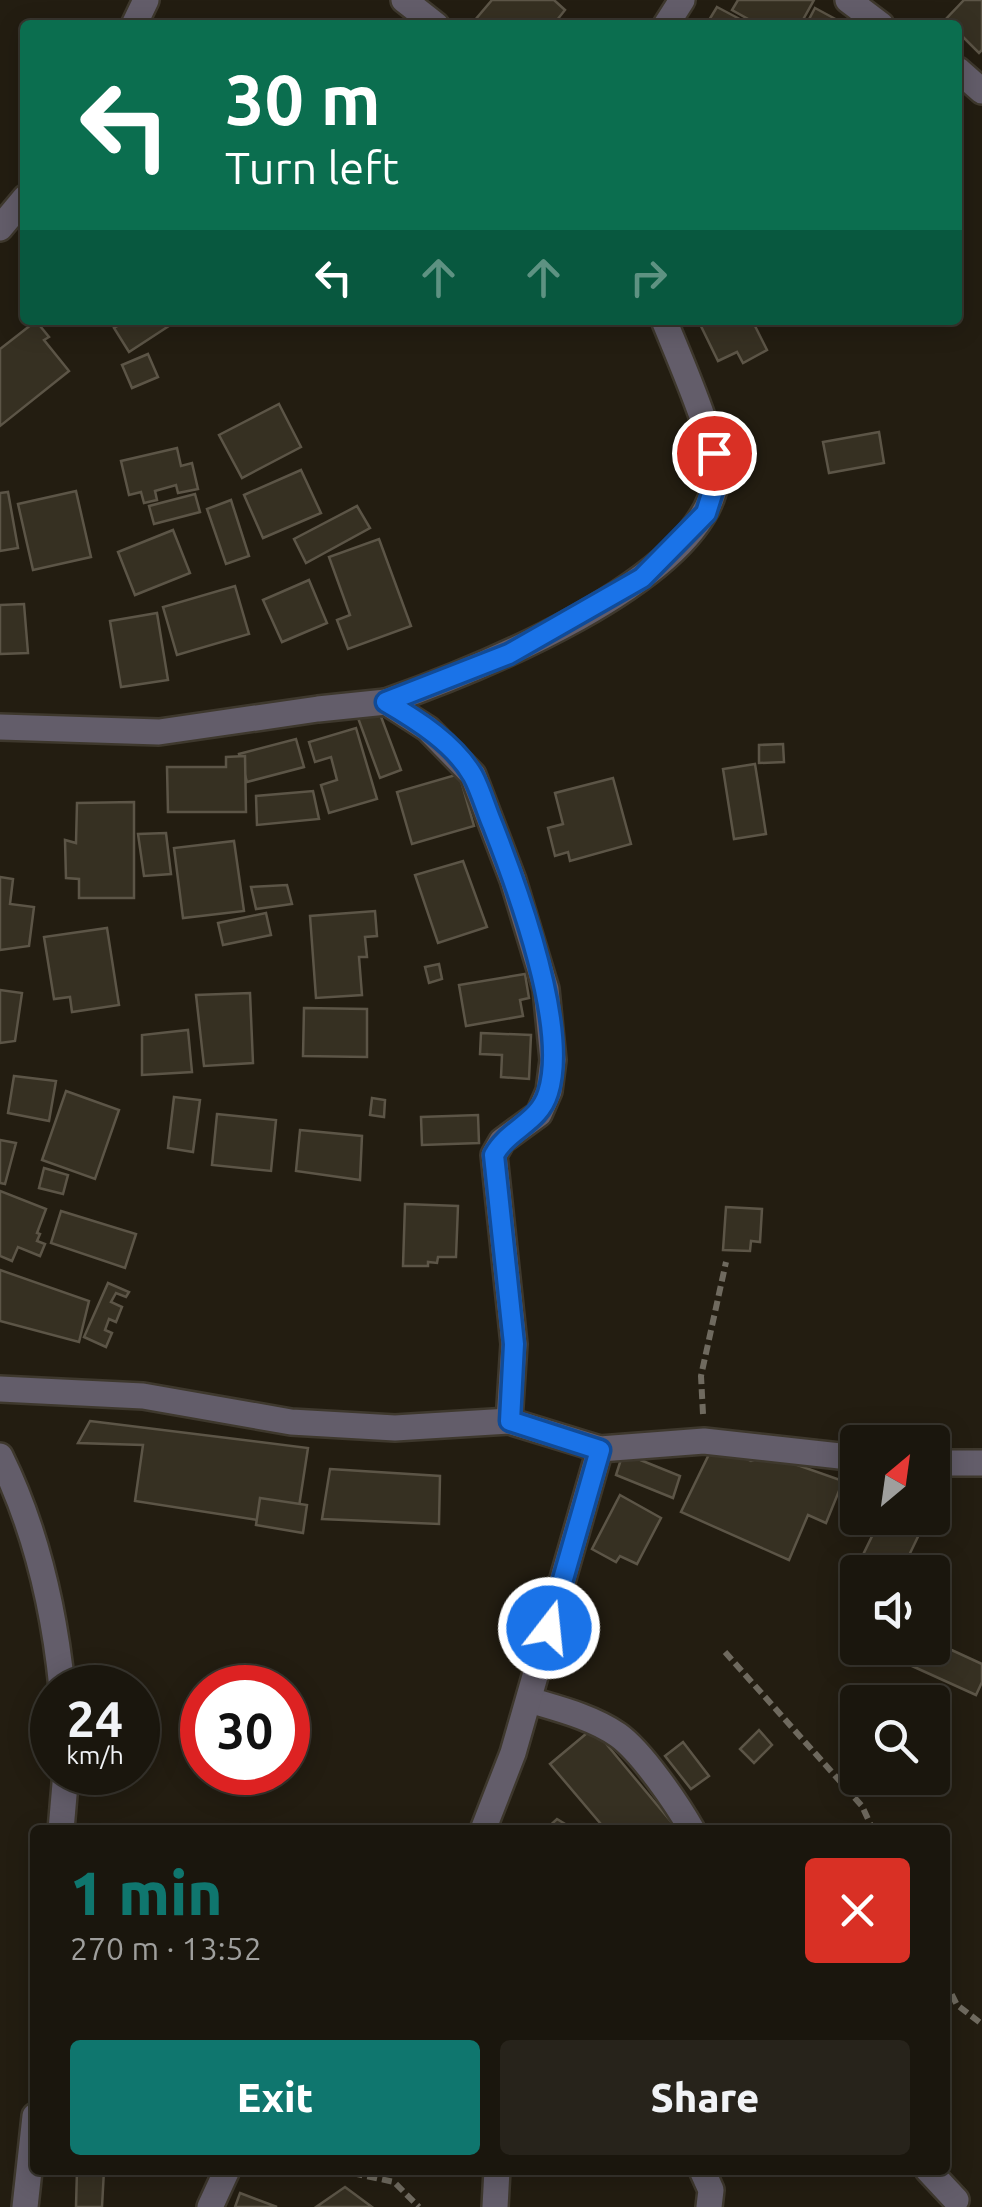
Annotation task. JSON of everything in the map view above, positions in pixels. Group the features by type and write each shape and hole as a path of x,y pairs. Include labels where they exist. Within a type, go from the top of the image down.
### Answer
{"street":[{"path":"404,0 430,20"},
{"path":"848,0 874,20"},
{"path":"962,74 982,91"},
{"path":"0,228 20,204"},
{"path":"0,727 159,732 386,702 509,654 588,611 642,578 706,513 717,478 714,453 666,325"},
{"path":"386,702 428,729 473,775 514,880 546,989 553,1060 549,1091 539,1114 502,1141 494,1155 514,1344 510,1421"},
{"path":"0,1389 143,1396 308,1423 395,1428 510,1421 600,1450 704,1441 840,1456"},
{"path":"485,1825 513,1753 600,1450"},
{"path":"0,1456 31,1528 51,1605 59,1665"},
{"path":"950,1463 982,1463"},
{"path":"528,1700 589,1719 621,1737 689,1825"},
{"path":"61,1825 64,1795"},
{"path":"25,2207 30,2162"},
{"path":"210,2207 224,2175"},
{"path":"495,2207 497,2175"},
{"path":"704,2175 711,2190 709,2207"},
{"path":"933,2175 956,2200"}],"path":[{"path":"704,1441 702,1376 726,1262"},
{"path":"725,1652 862,1806 871,1825"},
{"path":"950,1991 957,2005 982,2024"},
{"path":"361,2175 394,2182 419,2207"}],"building":[{"path":"492,0 554,0 565,10 557,20 475,20"},
{"path":"738,0 814,0 803,20 750,20 732,10"},
{"path":"964,0 982,0 982,50 979,53 962,36 962,20 945,20"},
{"path":"717,7 742,20 709,20"},
{"path":"815,8 837,20 809,20"},
{"path":"31,325 39,325 49,337 44,340 69,371 0,426 0,349"},
{"path":"119,325 170,325 129,352 114,328"},
{"path":"700,325 754,325 767,350 743,363 737,352 718,361"},
{"path":"148,354 158,377 132,388 122,365"},
{"path":"279,404 301,447 242,478 219,435"},
{"path":"879,432 884,463 829,473 823,442"},
{"path":"177,448 181,466 192,463 198,489 178,493 176,485 155,491 157,500 144,503 141,492 129,495 121,461"},
{"path":"301,470 321,513 263,538 244,495"},
{"path":"76,491 91,557 33,570 18,504"},
{"path":"8,492 18,548 0,551 0,493"},
{"path":"195,494 200,512 154,524 149,506"},
{"path":"231,500 249,556 226,564 207,509"},
{"path":"357,506 370,528 306,563 294,539"},
{"path":"173,530 190,573 135,595 118,552"},
{"path":"379,539 411,626 348,649 337,620 350,615 329,557"},
{"path":"309,580 327,623 282,642 263,600"},
{"path":"235,586 249,634 177,655 163,607"},
{"path":"24,604 28,653 0,654 0,605"},
{"path":"157,613 168,680 121,687 110,621"},
{"path":"380,714 401,770 380,778 358,718"},
{"path":"356,728 377,799 329,813 321,785 337,780 331,757 315,762 309,742"},
{"path":"296,739 304,767 247,782 239,754"},
{"path":"783,744 784,762 759,763 759,745"},
{"path":"245,756 246,812 168,812 167,767 226,767 226,757"},
{"path":"755,764 766,834 734,839 723,769"},
{"path":"459,774 474,826 412,844 397,792"},
{"path":"613,778 631,844 570,861 568,852 555,856 548,828 563,824 555,793"},
{"path":"313,791 319,819 257,825 256,796"},
{"path":"134,802 134,898 79,898 79,879 66,878 65,840 76,843 77,803"},
{"path":"166,833 171,874 144,876 138,834"},
{"path":"234,841 244,911 183,918 174,848"},
{"path":"463,861 487,927 438,943 415,875"},
{"path":"0,877 13,879 10,904 34,907 29,946 0,950"},
{"path":"287,885 292,904 256,909 251,887"},
{"path":"375,911 377,936 365,937 367,957 359,957 362,995 316,998 310,916"},
{"path":"266,913 271,935 223,945 218,923"},
{"path":"107,928 119,1005 72,1012 70,997 54,999 44,937"},
{"path":"439,964 442,979 429,983 425,967"},
{"path":"525,974 529,998 520,1000 523,1016 466,1026 459,985"},
{"path":"0,990 22,993 15,1041 0,1043"},
{"path":"250,993 253,1063 204,1066 196,995"},
{"path":"304,1008 367,1009 367,1057 303,1056"},
{"path":"188,1030 192,1072 142,1075 142,1035"},
{"path":"481,1033 531,1035 529,1079 501,1077 502,1055 480,1054"},
{"path":"14,1076 56,1081 49,1121 8,1113"},
{"path":"66,1091 119,1110 95,1179 42,1160"},
{"path":"174,1097 200,1100 193,1152 168,1148"},
{"path":"372,1098 385,1100 384,1117 370,1115"},
{"path":"217,1114 276,1120 271,1171 212,1165"},
{"path":"478,1115 479,1143 422,1145 421,1117"},
{"path":"300,1130 362,1136 360,1180 296,1171"},
{"path":"0,1140 16,1143 5,1184 0,1183"},
{"path":"44,1168 68,1175 63,1194 39,1188"},
{"path":"0,1191 46,1209 37,1233 37,1241 45,1244 40,1256 18,1247 12,1261 0,1256"},
{"path":"405,1204 458,1206 456,1257 438,1257 437,1263 428,1262 428,1266 403,1266"},
{"path":"726,1207 762,1209 760,1242 751,1241 750,1251 723,1250"},
{"path":"61,1211 136,1234 125,1268 51,1243"},
{"path":"0,1270 89,1301 79,1342 0,1321"},
{"path":"108,1283 129,1292 126,1297 116,1293 111,1302 122,1307 116,1322 109,1319 105,1330 112,1333 106,1347 84,1337"},
{"path":"90,1421 308,1448 296,1526 135,1501 143,1445 78,1443"},
{"path":"714,1444 751,1461 769,1455 840,1480 826,1523 808,1515 789,1560 681,1512"},
{"path":"623,1453 680,1476 673,1498 616,1475"},
{"path":"330,1469 440,1476 439,1524 322,1519"},
{"path":"620,1495 661,1518 637,1564 620,1556 616,1562 592,1549"},
{"path":"260,1498 307,1505 303,1533 256,1525"},
{"path":"873,1535 919,1535 909,1555 863,1555"},
{"path":"950,1649 982,1664 982,1682 976,1695 912,1666 950,1665"},
{"path":"593,1728 674,1825 602,1825 550,1764"},
{"path":"759,1730 772,1745 754,1763 740,1749"},
{"path":"683,1742 709,1776 691,1789 665,1756"},
{"path":"77,2175 104,2175 102,2207 76,2207"},
{"path":"345,2187 372,2207 316,2207"},
{"path":"240,2193 277,2207 235,2207"}],"route":[{"path":"549,1628 600,1450 510,1421 514,1344 494,1155 502,1141 539,1114 549,1091 553,1060 546,989 514,880 473,775 428,729 386,702 456,678 509,654 642,578 706,513 717,478 714,453"}]}
